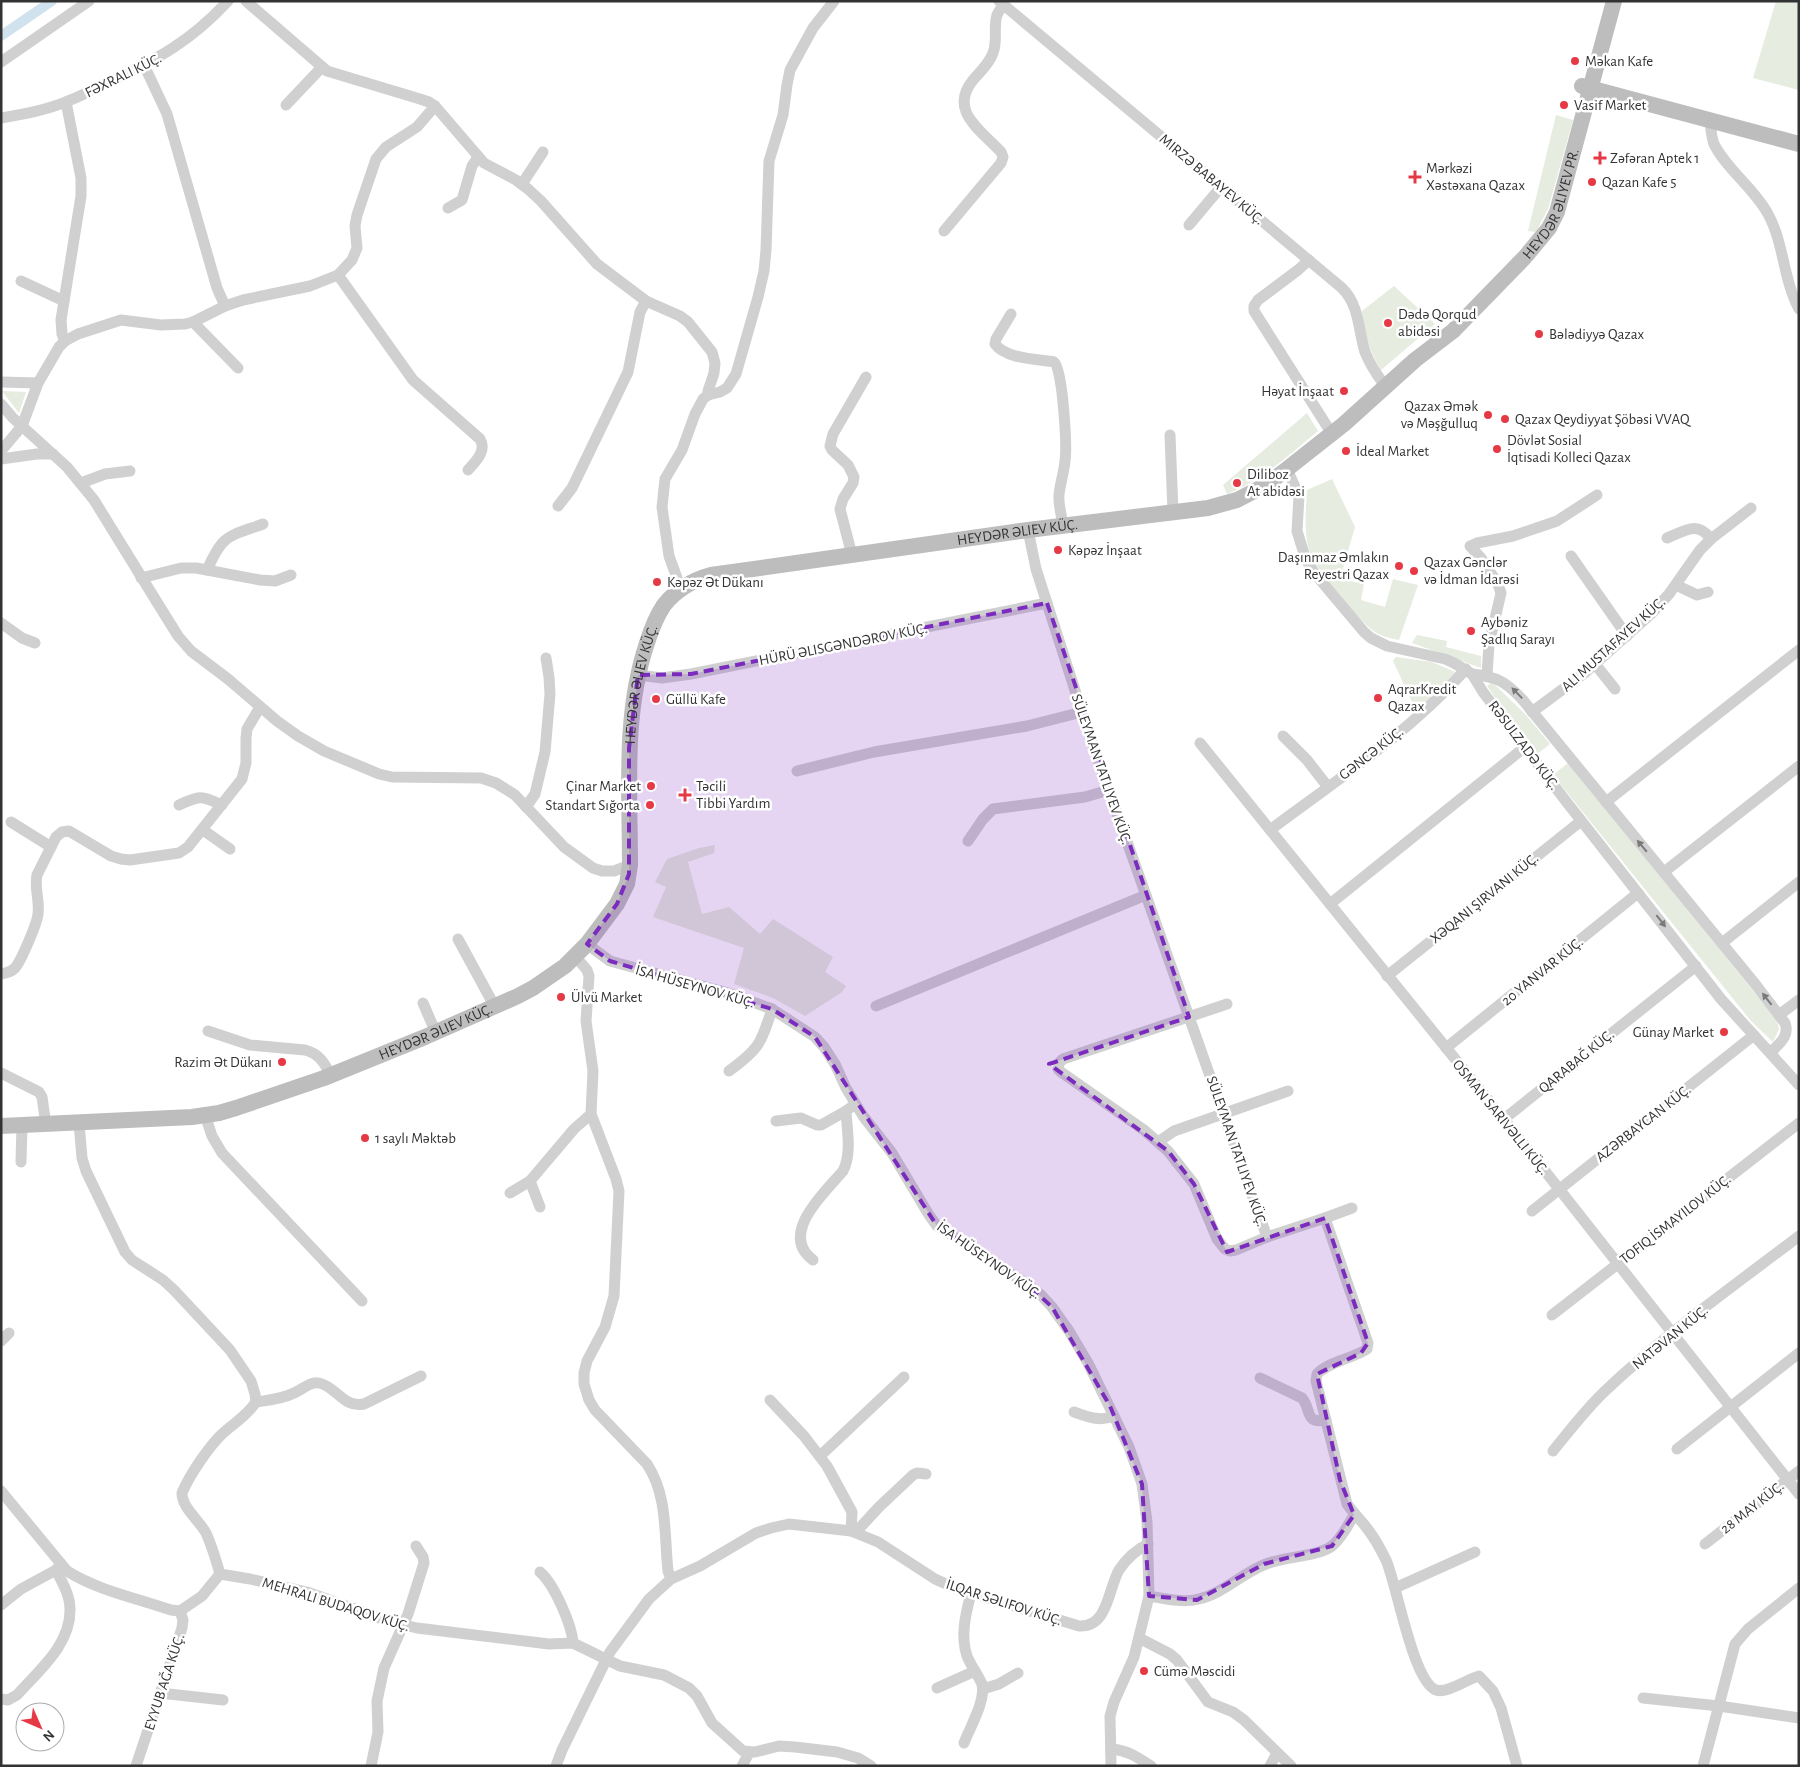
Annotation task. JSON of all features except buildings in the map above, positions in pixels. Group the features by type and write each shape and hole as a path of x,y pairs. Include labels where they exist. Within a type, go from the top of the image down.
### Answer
{"main road":[{"path":"1587,87 1604,1"},
{"path":"1587,87 1614,1"},
{"path":"1587,87 1799,144"},
{"name":"HEYDƏR ƏLIEV KÜÇ.","path":"1,1126 205,1115 236,1108 331,1075 436,1033 495,1007 539,984 576,956 587,944 624,892 630,865 629,748 638,675 655,620 664,605 681,589 700,578 711,575 1028,530 1218,506 1237,500 1261,488 1332,434 1415,360 1450,320 1507,266 1529,240 1542,216 1553,189 1587,87"}],"street":[{"path":"1,62 89,1"},
{"path":"1,118 31,113 66,102 144,66 193,35 228,1"},
{"path":"246,1 322,67 336,74 429,102 435,106 478,157 493,169 522,184 541,201 597,264 646,301 680,316 688,322 712,352 715,363 708,395 699,406 682,450 666,479 663,492 662,507 669,556 681,589"},
{"path":"708,395 720,392 732,384 758,298 766,250 769,160 783,115 790,70 813,28 834,1"},
{"path":"944,231 1001,163 1003,157 1002,152 970,119 964,110 962,102 971,82 993,53 997,15 1001,3"},
{"name":"MIRZƏ BABAYEV KÜÇ.","path":"1001,3 1342,288 1353,302 1367,355 1372,367 1385,386"},
{"path":"144,66 167,114 214,279 225,306"},
{"path":"286,105 322,67"},
{"path":"65,341 62,334 64,301 81,196 81,178 66,102"},
{"path":"1,450 22,426 38,383 59,347 65,341 78,334 120,320 161,325 193,322 225,306 310,286 338,275 352,260 357,248 357,215 376,158 386,147 417,127 435,106"},
{"path":"1710,121 1711,134 1720,154 1762,204 1769,216 1776,233 1790,287 1799,309"},
{"path":"522,184 543,152"},
{"path":"448,208 462,200 472,166 478,157"},
{"path":"1190,224 1221,187"},
{"path":"1308,260 1298,270 1258,300 1254,306 1254,312 1332,434"},
{"path":"338,275 413,380 480,439 483,450 468,470"},
{"path":"21,282 64,301"},
{"path":"558,506 572,488 628,372 640,312 646,301"},
{"path":"1011,314 996,339 996,346 1013,355 1054,362 1058,366 1066,439 1066,461 1059,495 1063,526"},
{"path":"193,322 238,368"},
{"path":"852,555 840,508 853,483 854,477 848,465 830,446 833,434 866,377"},
{"path":"1,382 38,383"},
{"path":"1,404 53,454 81,483 94,500 184,644 298,736 324,752 379,774 392,777 481,778 496,783 508,789 564,847 593,868 602,871 614,871 630,865"},
{"path":"1170,435 1173,512"},
{"path":"1,459 37,454 53,454"},
{"path":"1287,469 1299,496 1297,531 1306,560 1316,575 1371,638 1387,646 1445,659 1469,671 1505,682 1664,872 1785,1023 1787,1032 1782,1041 1771,1052"},
{"path":"81,483 105,474 130,471"},
{"path":"1487,675 1488,644 1501,593 1498,584 1470,546 1513,536 1557,521 1597,495"},
{"path":"1532,712 1572,684 1627,636 1662,603 1700,550 1751,508"},
{"path":"207,570 215,550 229,536 263,524"},
{"path":"1667,538 1691,528 1698,528 1704,530 1711,539"},
{"path":"1028,530 1036,569 1082,712 1267,1237"},
{"path":"1571,556 1627,636"},
{"path":"141,578 181,568 207,570 275,581 291,575"},
{"path":"1676,584 1697,595 1708,592"},
{"name":"HÜRÜ ƏLISGƏNDƏROV KÜÇ.","path":"638,675 662,678 691,674 1047,603"},
{"path":"1,623 22,638 35,644"},
{"path":"1606,802 1799,650"},
{"path":"526,807 535,794 545,752 550,694 550,677 546,658"},
{"path":"1595,664 1614,689"},
{"name":"RƏSULZADƏ KÜÇ.","path":"1469,671 1581,821 1735,1016 1771,1052 1798,1083"},
{"name":"GƏNCƏ KÜÇ.","path":"1270,830 1413,721 1469,671"},
{"path":"1,974 7,974 16,966 36,924 38,914 35,882 56,837 62,832 68,831 111,856 130,860 179,854 188,848 242,779 246,763 247,728 260,707"},
{"path":"797,771 874,752 1009,729 1082,712"},
{"path":"1283,736 1307,760 1328,787"},
{"path":"1200,743 1504,1119 1799,1494"},
{"path":"1330,904 1525,747"},
{"path":"1664,872 1799,766"},
{"path":"968,841 982,819 993,809 1085,797 1109,790"},
{"path":"179,805 198,797 204,797 222,805"},
{"name":"XƏQANI ŞIRVANI KÜÇ.","path":"1387,976 1581,821"},
{"path":"11,822 51,847"},
{"path":"203,830 230,849"},
{"path":"1722,943 1799,882"},
{"name":"20 YANVAR KÜÇ.","path":"1446,1048 1638,893"},
{"path":"876,1006 1146,895"},
{"path":"458,939 495,1007"},
{"name":"İSA HÜSEYNOV KÜÇ.","path":"587,944 610,961 728,993 772,1009 808,1032 824,1047 835,1064 855,1104 892,1153 937,1226 1041,1295 1069,1331 1088,1363 1129,1447 1142,1484 1148,1544 1150,1596 1134,1656 1110,1716 1111,1766"},
{"path":"576,956 587,970 589,976 586,1021 593,1071 591,1114 619,1190 614,1296 605,1327 587,1360 584,1384 589,1400 595,1410 646,1464 653,1474 659,1489 664,1512 668,1571 671,1579"},
{"name":"QARABAĞ KÜÇ.","path":"1504,1119 1696,966"},
{"path":"1779,1015 1799,1000"},
{"path":"423,1003 436,1033"},
{"path":"1227,1004 1064,1059 1059,1063 1058,1069 1168,1151 1194,1184 1217,1239 1225,1249 1230,1251 1236,1250 1267,1237 1352,1208"},
{"path":"728,1071 750,1056 758,1046 772,1009"},
{"path":"208,1032 250,1045 314,1052 323,1060 331,1075"},
{"name":"AZƏRBAYCAN KÜÇ.","path":"1532,1211 1754,1035"},
{"path":"1,1074 39,1092 42,1097 46,1124"},
{"path":"1158,1142 1174,1131 1288,1091"},
{"path":"776,1121 801,1118 821,1125 846,1112 855,1104"},
{"path":"813,1260 806,1255 801,1247 800,1237 804,1220 846,1165 848,1157 846,1112"},
{"path":"510,1193 530,1181 574,1129 591,1114"},
{"path":"205,1115 212,1136 222,1152 362,1301"},
{"path":"1552,1315 1799,1122"},
{"path":"79,1123 82,1158 86,1170 125,1252 132,1260 163,1280 174,1290 230,1350 251,1381 256,1402"},
{"path":"21,1162 22,1125"},
{"path":"530,1181 540,1207"},
{"path":"1325,1218 1368,1344 1367,1349 1361,1353 1322,1369 1317,1374 1316,1381 1347,1504 1354,1515 1369,1530 1388,1564 1415,1658 1427,1682 1435,1690 1444,1691 1479,1676 1493,1691 1502,1708 1517,1766"},
{"name":"NATƏVAN KÜÇ.","path":"1553,1450 1604,1392 1672,1334 1799,1236"},
{"path":"1677,1449 1799,1353"},
{"path":"220,1574 206,1534 182,1499 185,1486 218,1438 242,1418 256,1402 284,1398 309,1384 317,1382 324,1384 350,1404 356,1406 364,1404 421,1376"},
{"path":"820,1456 904,1377"},
{"path":"1260,1378 1302,1398 1312,1420 1326,1420"},
{"path":"770,1400 820,1456 849,1503 854,1532"},
{"path":"1074,1412 1105,1420 1114,1416"},
{"name":"28 MAY KÜÇ.","path":"1705,1544 1799,1471"},
{"path":"854,1532 913,1475 917,1473 926,1474"},
{"name":"EYYUB AĞA KÜÇ.","path":"1,1491 59,1567 80,1579 171,1610 180,1611 183,1620 182,1628 136,1766"},
{"path":"1150,1596 1182,1601 1197,1600 1210,1596 1264,1564 1281,1558 1319,1552 1332,1546 1341,1537 1354,1515"},
{"name":"İLQAR SƏLIFOV KÜÇ.","path":"556,1766 562,1750 607,1660 632,1620 649,1599 671,1579 700,1566 756,1533 789,1524 854,1532 878,1542 934,1579 971,1593 1079,1626 1088,1627 1096,1622 1102,1614 1119,1571 1136,1550 1148,1544"},
{"path":"371,1766 378,1732 377,1701 379,1685 384,1668 411,1604 424,1563 423,1557 416,1546"},
{"path":"1395,1588 1475,1552"},
{"path":"1,1605 21,1589 59,1567 70,1609 67,1629 61,1643 52,1656 17,1695 8,1700 1,1699"},
{"path":"540,1572 552,1584 570,1628 573,1644"},
{"path":"180,1611 202,1596 220,1574"},
{"path":"220,1574 307,1592 402,1625 417,1628 549,1644 573,1644 628,1668 664,1675 689,1688 696,1696 712,1724 743,1751 749,1752 780,1746 795,1747 837,1752 858,1758 871,1766"},
{"path":"1703,1766 1736,1644 1740,1636 1799,1588"},
{"path":"964,1743 981,1702 983,1689 976,1671 967,1656 964,1637 965,1617 971,1593"},
{"path":"1139,1638 1178,1660 1208,1702 1233,1712 1244,1720 1291,1766"},
{"path":"937,1688 976,1671"},
{"path":"983,1689 999,1684 1018,1673"},
{"path":"160,1693 223,1700"},
{"path":"1644,1698 1719,1706 1799,1718"},
{"path":"1111,1749 1131,1753 1151,1766"},
{"path":"742,1766 749,1752"},
{"path":"1270,1766 1277,1752"}],"highlighted area":[{"path":"1047,603 1189,1017 1049,1064 1168,1151 1194,1184 1227,1252 1325,1218 1368,1343 1361,1353 1317,1374 1340,1480 1354,1515 1332,1546 1264,1564 1197,1600 1149,1596 1142,1484 1110,1406 1052,1307 1027,1284 937,1226 815,1037 772,1009 610,961 587,944 617,904 629,874 629,748 638,675 691,674"}],"shaded area":[{"path":"1776,1 1799,1 1799,90 1753,78"},
{"path":"1556,115 1573,120 1548,209 1536,232 1528,231"},
{"path":"1394,286 1435,324 1381,370 1368,342 1362,311"},
{"path":"2,391 26,392 19,413"},
{"path":"1307,413 1318,431 1264,474 1240,489 1227,494 1223,485"},
{"path":"1332,479 1355,527 1340,579 1364,584 1361,600 1385,607 1393,579 1418,585 1399,640 1377,633 1364,623 1329,583 1311,555 1306,531 1307,490"},
{"path":"1417,635 1447,641 1446,647 1481,656 1481,668 1412,643"},
{"path":"1396,657 1432,662 1455,672 1440,690 1420,708 1413,704 1393,661"},
{"path":"1492,682 1525,714 1550,744 1536,755 1487,686"},
{"path":"1568,763 1777,1020 1779,1029 1773,1042 1751,1021 1553,775"},
{"path":"715,845 714,853 688,862 702,914 729,907 760,934 773,919 833,957 825,972 846,986 842,992 805,1016 773,998 734,984 744,948 653,917 666,887 655,882 667,859 699,848"}],"waterway":[{"path":"1,36 52,1"}],"place":[{"name":"Məkan Kafe","path":"1575,61"},
{"name":"Vasif Market","path":"1564,105"},
{"name":"Zəfəran Aptek 1","path":"1600,158"},
{"name":"Mərkəzi Xəstəxana Qazax","path":"1415,177"},
{"name":"Qazan Kafe 5","path":"1592,182"},
{"name":"Dədə Qorqud abidəsi","path":"1388,323"},
{"name":"Bələdiyyə Qazax","path":"1539,334"},
{"name":"Həyat İnşaat","path":"1344,391"},
{"name":"Qazax Əmək və Məşğulluq","path":"1488,415"},
{"name":"Qazax Qeydiyyat Şöbəsi VVAQ","path":"1505,419"},
{"name":"Dövlət Sosial İqtisadi Kolleci Qazax","path":"1497,449"},
{"name":"İdeal Market","path":"1346,451"},
{"name":"Diliboz At abidəsi","path":"1237,483"},
{"name":"Kəpəz İnşaat","path":"1058,550"},
{"name":"Daşınmaz Əmlakın Reyestri Qazax","path":"1399,566"},
{"name":"Qazax Gənclər və İdman İdarəsi","path":"1414,571"},
{"name":"Kəpəz Ət Dükanı","path":"657,582"},
{"name":"Aybəniz Şadlıq Sarayı","path":"1471,631"},
{"name":"AqrarKredit Qazax","path":"1378,698"},
{"name":"Güllü Kafe","path":"656,699"},
{"name":"Çinar Market","path":"651,786"},
{"name":"Təcili Tibbi Yardım","path":"685,795"},
{"name":"Standart Sığorta","path":"650,805"},
{"name":"Ülvü Market","path":"561,997"},
{"name":"Günay Market","path":"1724,1032"},
{"name":"Razim Ət Dükanı","path":"282,1062"},
{"name":"1 saylı Məktəb","path":"365,1138"},
{"name":"Cümə Məscidi","path":"1144,1671"}]}
